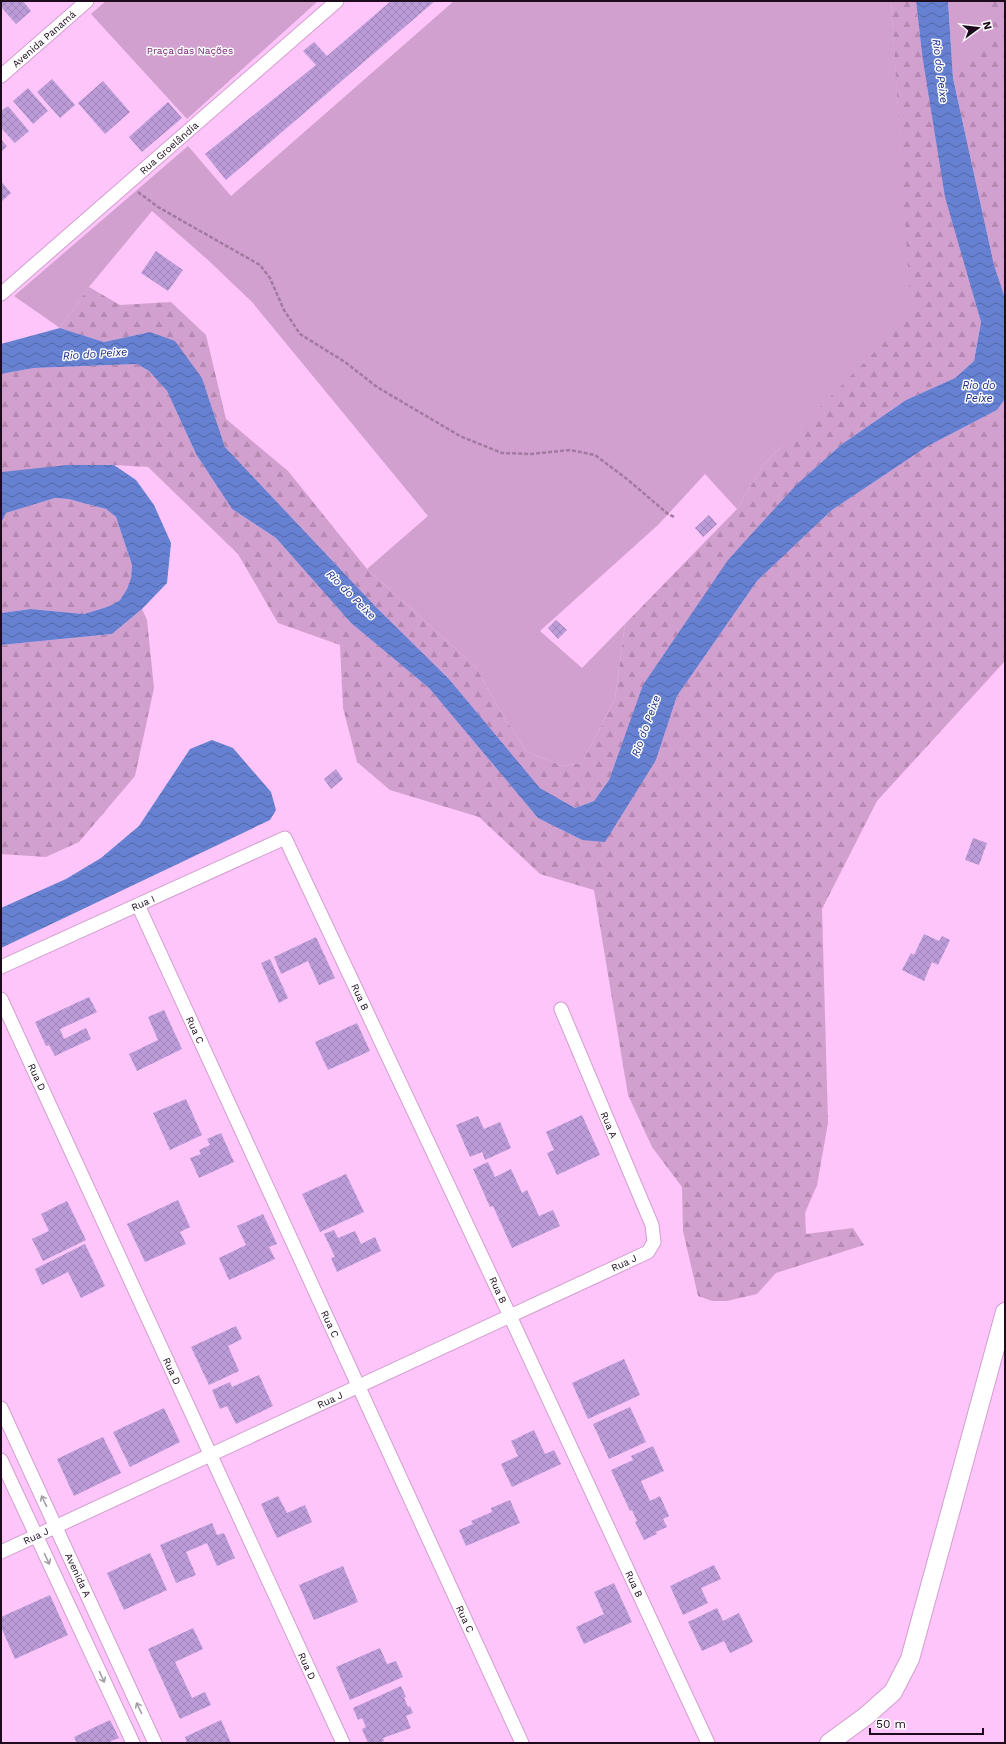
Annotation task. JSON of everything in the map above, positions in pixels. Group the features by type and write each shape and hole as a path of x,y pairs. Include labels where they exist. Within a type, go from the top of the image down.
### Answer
{"street":[{"name":"Avenida Panamá","path":"1,76 88,1"},
{"name":"Rua Groelândia","path":"1,294 337,1"},
{"name":"Rua I","path":"1,967 285,838"},
{"name":"Rua B","path":"285,838 510,1316 708,1743"},
{"name":"Rua C","path":"138,905 522,1743"},
{"name":"Rua D","path":"1,999 343,1743"},
{"name":"Rua A","path":"561,1009 652,1225 654,1242"},
{"name":"Rua J","path":"1,1552 648,1252 654,1242"},
{"path":"830,1743 866,1716 893,1692 910,1659 1005,1312"},
{"name":"Avenida A","path":"1,1408 156,1743"},
{"path":"1,1460 133,1743"}],"path":[{"path":"128,184 158,208 260,265 270,278 284,310 300,334 345,362 377,387 460,436 502,453 531,454 570,450 595,455 627,479 668,514 674,517"}],"green space":[{"name":"Praça das Nações","path":"106,1 318,1 187,119 91,14"},
{"path":"454,1 891,1 912,315 764,464 737,509 705,474 658,525 540,631 582,668 625,624 615,699 582,763 563,766 527,752 500,711 476,667 367,569 428,516 252,302 208,260 152,211 89,287 60,328 14,296 188,146 231,196"},
{"path":"891,1 916,1 922,54 971,285 981,322 974,361 955,378 906,400 842,444 797,484 622,744 609,780 594,801 575,808 540,788 449,679 377,608 225,447 202,378 150,332 104,342 60,328 89,287 120,305 171,302 206,335 226,419 288,471 367,569 476,667 500,711 527,752 563,766 582,763 615,699 625,624 737,509 764,464 911,315"},
{"path":"948,1 1005,1 1005,124 953,78"},
{"path":"990,1 1005,1 1005,298 994,265 953,78 993,31"},
{"path":"137,364 149,371 167,391 196,454 232,509 276,538 351,623 429,688 538,818 582,840 656,760 677,696 757,581 832,510 928,446 997,410 1005,399 1005,661 877,801 822,909 828,1123 817,1185 805,1213 806,1234 853,1228 864,1245 776,1273 757,1294 727,1301 712,1301 698,1296 683,1231 682,1187 652,1147 628,1095 594,890 540,874 479,817 390,790 357,762 343,708 340,645 278,623 238,554 148,467 114,465 1,473 1,374 34,368"},
{"path":"55,498 68,499 106,509 116,517 132,565 131,578 127,589 120,600 110,606 84,614 31,609 1,613 1,523 6,513"},
{"path":"142,609 147,620 154,688 135,776 79,842 46,857 1,854 1,645 112,634"}],"water":[{"name":"Rio do Peixe","path":"916,1 948,1 953,78 994,265 1005,298 1005,399 997,410 928,446 832,510 757,581 677,696 656,760 605,842 582,840 538,818 429,688 351,623 276,538 232,509 196,454 167,391 149,371 137,364 34,368 1,374 1,344 60,328 104,342 150,332 175,341 202,378 225,447 377,608 449,679 540,788 575,808 594,801 609,780 643,685 728,560 797,484 842,444 906,400 955,378 974,361 981,322 945,197 922,54"},
{"path":"67,465 114,465 136,480 154,505 171,543 167,583 142,609 112,634 1,645 1,613 31,609 84,614 110,606 120,600 127,589 131,578 132,565 116,517 106,509 68,499 55,498 6,513 1,523 2,472"},
{"path":"212,740 233,748 271,792 276,810 270,820 1,948 1,908 66,879 101,858 139,826 190,749"}],"building":[{"path":"1,1 23,1 31,11 16,24 1,7"},
{"path":"391,1 435,1 226,180 205,154 316,65 303,51 314,42 327,56"},
{"path":"52,79 75,105 60,118 37,92"},
{"path":"103,81 130,112 105,134 78,103"},
{"path":"28,88 48,111 33,124 13,101"},
{"path":"168,102 182,118 142,152 129,137"},
{"path":"8,106 29,131 15,143 1,128 1,111"},
{"path":"1,139 7,146 1,152"},
{"path":"1,181 11,193 1,202"},
{"path":"156,251 183,270 168,291 141,273"},
{"path":"709,515 717,524 703,537 695,528"},
{"path":"556,620 567,630 558,639 548,628"},
{"path":"336,769 343,779 331,789 324,779"},
{"path":"973,838 987,843 979,865 965,860"},
{"path":"924,934 939,941 942,936 950,940 938,965 932,962 924,981 902,970 911,953 914,955"},
{"path":"316,937 335,978 319,985 308,961 281,974 274,957"},
{"path":"270,959 288,998 279,1003 261,963"},
{"path":"89,997 97,1012 60,1029 64,1039 86,1028 91,1039 55,1056 49,1045 46,1046 35,1022"},
{"path":"164,1010 182,1049 137,1071 129,1054 158,1040 148,1017"},
{"path":"357,1023 370,1051 328,1070 315,1042"},
{"path":"186,1099 202,1135 170,1150 153,1113"},
{"path":"582,1115 600,1155 557,1175 547,1153 554,1150 546,1132"},
{"path":"478,1116 484,1129 500,1122 511,1148 485,1160 482,1152 470,1157 456,1125"},
{"path":"221,1133 234,1162 199,1178 190,1158 201,1154 199,1150 210,1145 207,1139"},
{"path":"488,1162 495,1177 511,1169 522,1193 527,1190 539,1216 553,1210 560,1226 512,1248 493,1206 490,1207 473,1169"},
{"path":"346,1174 364,1212 320,1232 302,1194"},
{"path":"178,1200 190,1227 180,1232 186,1244 145,1262 127,1224"},
{"path":"67,1201 86,1240 43,1261 32,1239 49,1231 41,1214"},
{"path":"263,1214 277,1244 269,1247 275,1259 229,1280 219,1258 246,1245 237,1226"},
{"path":"334,1230 338,1238 355,1231 361,1244 375,1237 381,1251 337,1272 331,1258 335,1257 324,1234"},
{"path":"85,1244 105,1286 81,1298 68,1272 42,1285 35,1269"},
{"path":"236,1326 242,1339 228,1346 239,1371 209,1385 191,1347"},
{"path":"624,1359 640,1395 588,1419 572,1383"},
{"path":"259,1375 273,1406 236,1424 227,1406 220,1409 212,1390 230,1382 232,1387"},
{"path":"630,1407 646,1442 609,1459 593,1424"},
{"path":"164,1408 180,1442 130,1467 113,1432"},
{"path":"534,1430 545,1454 554,1450 561,1464 512,1487 501,1464 518,1456 511,1441"},
{"path":"103,1437 121,1473 74,1496 57,1459"},
{"path":"653,1446 664,1471 641,1481 650,1501 660,1496 669,1516 663,1519 667,1527 644,1540 635,1522 637,1521 632,1510 630,1511 611,1470 633,1460 631,1456"},
{"path":"278,1496 287,1513 305,1505 312,1522 277,1538 261,1504"},
{"path":"510,1500 520,1523 466,1546 459,1530 473,1524 471,1521 492,1512 491,1508"},
{"path":"212,1523 217,1535 224,1533 235,1558 217,1566 207,1543 186,1552 196,1575 176,1583 160,1545"},
{"path":"150,1553 167,1590 124,1610 107,1573"},
{"path":"714,1565 721,1579 701,1588 708,1603 683,1615 670,1586"},
{"path":"343,1566 358,1602 314,1620 299,1585"},
{"path":"614,1583 632,1622 584,1644 576,1627 604,1614 594,1592"},
{"path":"50,1595 68,1635 15,1659 1,1627 1,1617"},
{"path":"717,1608 723,1621 739,1613 753,1642 730,1653 724,1641 702,1651 688,1622"},
{"path":"193,1628 203,1649 175,1662 192,1698 205,1692 211,1705 180,1719 148,1649"},
{"path":"380,1648 387,1664 396,1661 403,1677 350,1700 336,1667"},
{"path":"401,1686 406,1697 404,1698 408,1707 410,1706 413,1713 406,1716 411,1728 383,1738 384,1741 379,1743 368,1743 362,1729 366,1727 362,1718 358,1720 353,1708"},
{"path":"110,1720 119,1738 111,1741 111,1743 77,1743 74,1737"},
{"path":"221,1720 231,1743 187,1743 185,1737"}]}
